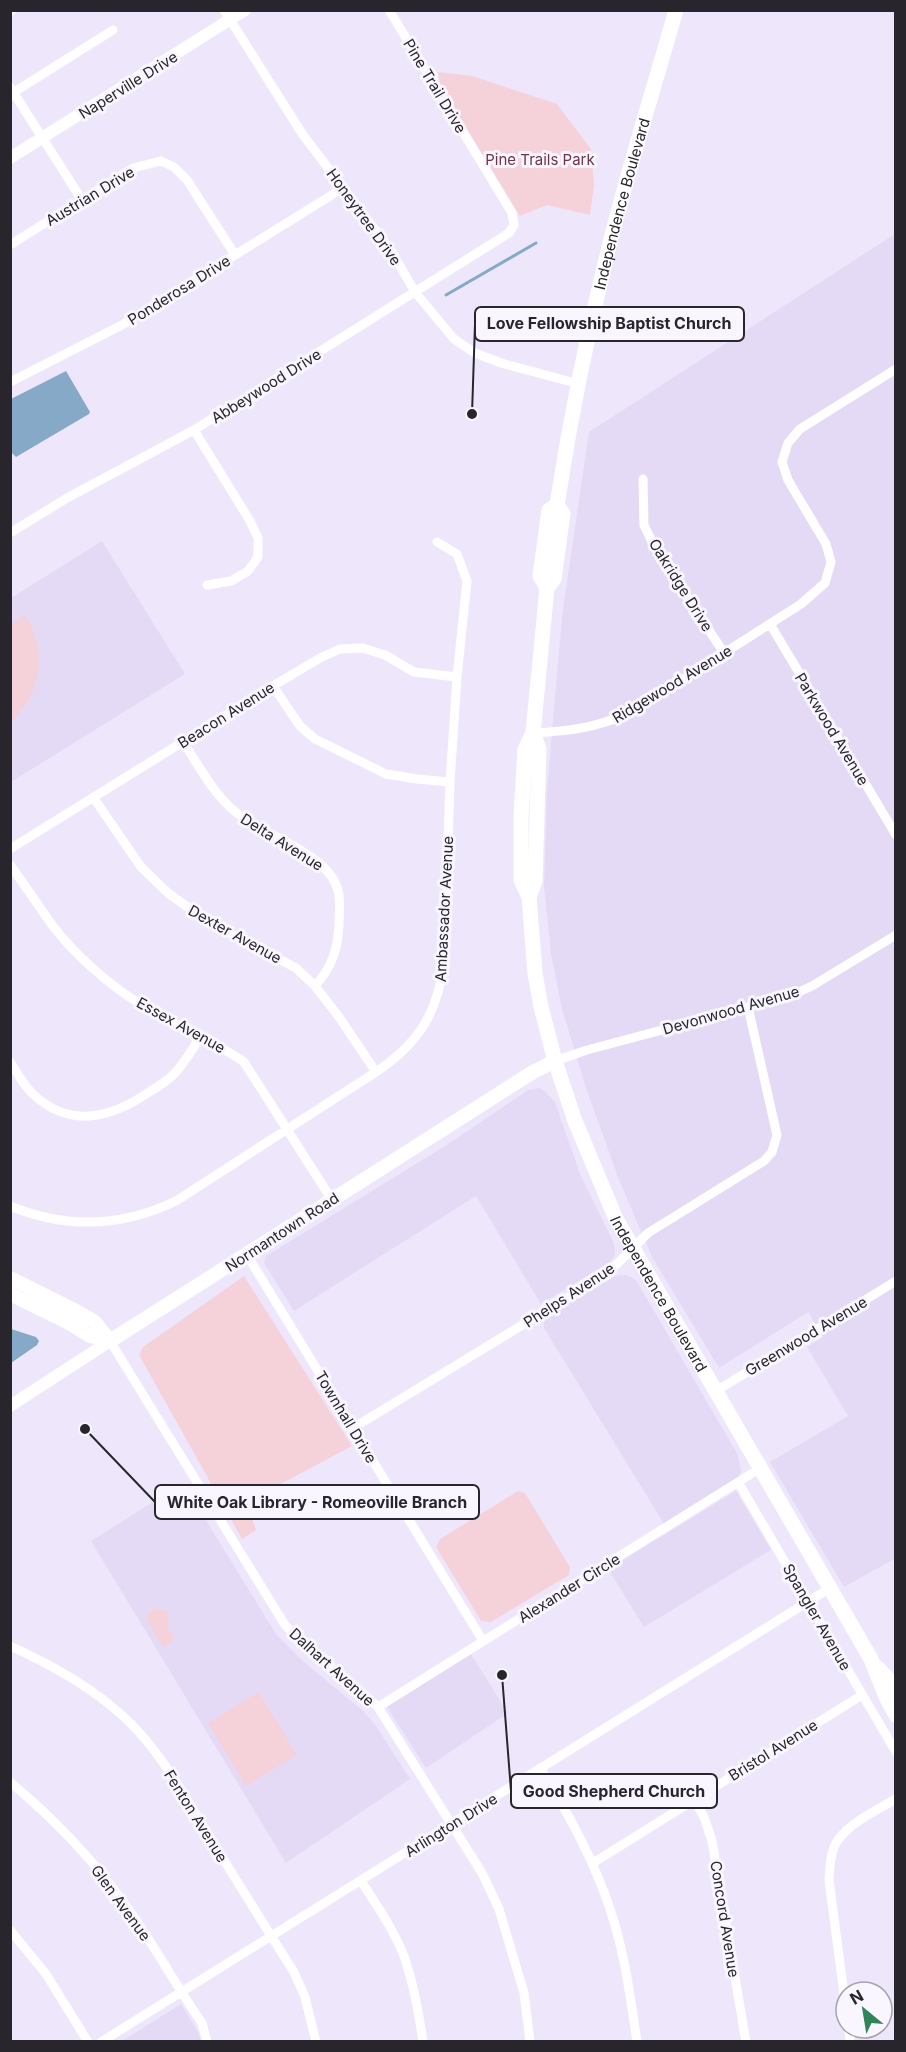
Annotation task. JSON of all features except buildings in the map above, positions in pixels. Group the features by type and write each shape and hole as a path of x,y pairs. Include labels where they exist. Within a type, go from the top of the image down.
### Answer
{"main road":[{"name":"Independence Boulevard","path":"676,10 621,202 597,298 556,505 563,514 554,579 547,588 533,733 539,749 535,881 529,897 535,974 555,1061 596,1173 616,1219 871,1659 885,1697 896,1715"},
{"name":"Normantown Road","path":"110,1341 533,1072 555,1061"},
{"name":"Dalhart Avenue","path":"10,1278 94,1322 110,1341"},
{"path":"10,1294 90,1336 110,1341"},
{"name":"Independence Boulevard","path":"871,1659 896,1688"}],"street":[{"name":"Naperville Drive","path":"10,158 227,16 245,10"},
{"name":"Pine Trail Drive","path":"389,10 512,213 514,225"},
{"name":"Honeytree Drive","path":"227,16 303,135 392,252 415,292 454,339 475,353 501,363 579,384"},
{"path":"82,200 12,91 113,30"},
{"name":"Austrian Drive","path":"10,245 133,168 161,161 174,167 187,180 235,255"},
{"name":"Ponderosa Drive","path":"10,382 122,325 342,188"},
{"name":"Abbeywood Drive","path":"10,533 67,498 195,430 509,233 514,225"},
{"name":"Ridgewood Avenue","path":"533,733 574,731 605,724 630,712 819,591 825,583 831,562 826,544 788,480 782,462 788,443 800,429 896,369"},
{"path":"195,430 258,538 258,557 248,571 231,581 207,585"},
{"name":"Oakridge Drive","path":"643,479 644,525 660,556 724,653"},
{"name":"Ambassador Avenue","path":"10,1206 43,1218 75,1223 128,1219 147,1213 176,1200 376,1072 417,1037 431,1013 441,984 444,962 450,782 457,677 467,581 457,554 437,542"},
{"name":"Parkwood Avenue","path":"770,624 896,835"},
{"name":"Beacon Avenue","path":"10,849 273,686 340,649 363,648 385,655 414,672 457,677"},
{"path":"273,686 300,726 315,739 386,774 450,782"},
{"name":"Delta Avenue","path":"183,742 212,785 231,808 256,826 311,857 323,866 334,882 339,892 338,947 331,966 315,986"},
{"name":"Dexter Avenue","path":"93,797 141,867 168,893 207,921 296,968 315,986 334,1009 376,1072"},
{"name":"Essex Avenue","path":"10,865 54,926 82,957 139,1003 244,1062 333,1200"},
{"name":"Devonwood Avenue","path":"555,1061 582,1051 790,996 812,986 896,935"},
{"name":"Phelps Avenue","path":"353,1428 608,1273 648,1233 764,1161 776,1144 776,1123 748,1008"},
{"path":"10,1062 33,1095 54,1109 76,1116 101,1116 120,1110 171,1077 183,1064 200,1037"},
{"name":"Townhall Drive","path":"247,1255 483,1641"},
{"name":"Greenwood Avenue","path":"716,1391 896,1281"},
{"name":"Normantown Road","path":"10,1406 110,1341"},
{"name":"Dalhart Avenue","path":"110,1341 285,1625 303,1645 378,1707 482,1873 498,1910 524,1993 530,2042"},
{"name":"Alexander Circle","path":"378,1707 759,1469"},
{"name":"Spangler Avenue","path":"738,1482 896,1752"},
{"name":"Arlington Drive","path":"101,2042 830,1588"},
{"name":"Fenton Avenue","path":"10,1646 35,1657 88,1689 123,1716 154,1751 181,1790 294,1972 305,1997 316,2042"},
{"name":"Bristol Avenue","path":"592,1863 862,1695"},
{"path":"540,1768 570,1817 592,1863 617,1935 626,1969 637,2042"},
{"name":"Glen Avenue","path":"10,1782 42,1809 96,1867 127,1908 202,2023 207,2042"},
{"path":"842,1980 829,1880 830,1860 838,1840 854,1825 896,1799"},
{"name":"Concord Avenue","path":"694,1800 704,1817 712,1840 746,2042"},
{"path":"360,1881 387,1922 405,1957 418,2003 423,2042"},
{"path":"10,1930 46,1974 88,2042"}],"shaded area":[{"path":"895,234 896,1558 844,1587 770,1462 848,1416 807,1347 823,1337 808,1312 719,1368 652,1257 619,1180 586,1088 562,1009 551,954 544,885 547,791 562,616 589,432"},
{"path":"102,541 185,674 11,782 11,598"},
{"path":"539,1088 555,1102 580,1174 614,1243 615,1254 610,1262 541,1304 476,1196 294,1311 264,1263 266,1256 445,1146 528,1090"},
{"path":"626,1275 636,1280 738,1455 741,1471 737,1480 664,1524 544,1328 544,1321 547,1317 615,1276"},
{"path":"183,1483 276,1634 304,1662 362,1710 376,1726 410,1779 286,1863 91,1541"},
{"path":"736,1491 771,1550 644,1627 608,1569"},
{"path":"471,1654 508,1713 426,1768 387,1707"},
{"path":"181,2004 201,2041 122,2041"}],"green space":[{"name":"Pine Trails Park","path":"438,72 472,76 557,104 591,149 594,185 590,215 547,205 520,216 440,84"},
{"path":"25,615 37,642 38,671 30,698 11,722 11,624"},
{"path":"244,1276 352,1446 260,1495 249,1509 256,1530 242,1539 139,1355 143,1347"},
{"path":"518,1491 525,1493 570,1567 569,1575 491,1622 481,1621 436,1547 440,1539"},
{"path":"154,1608 166,1611 169,1619 167,1628 173,1635 173,1642 163,1647 147,1621 148,1614"},
{"path":"259,1692 297,1755 246,1786 208,1723"}],"water":[{"path":"66,371 90,412 89,414 16,457 10,451 11,399"},
{"path":"11,1329 36,1337 39,1341 37,1345 11,1363"}],"waterway":[{"path":"446,295 536,243"}],"place":[{"name":"Love Fellowship Baptist Church","path":"472,414"},
{"name":"White Oak Library - Romeoville Branch","path":"85,1429"},
{"name":"Good Shepherd Church","path":"502,1675"}]}
